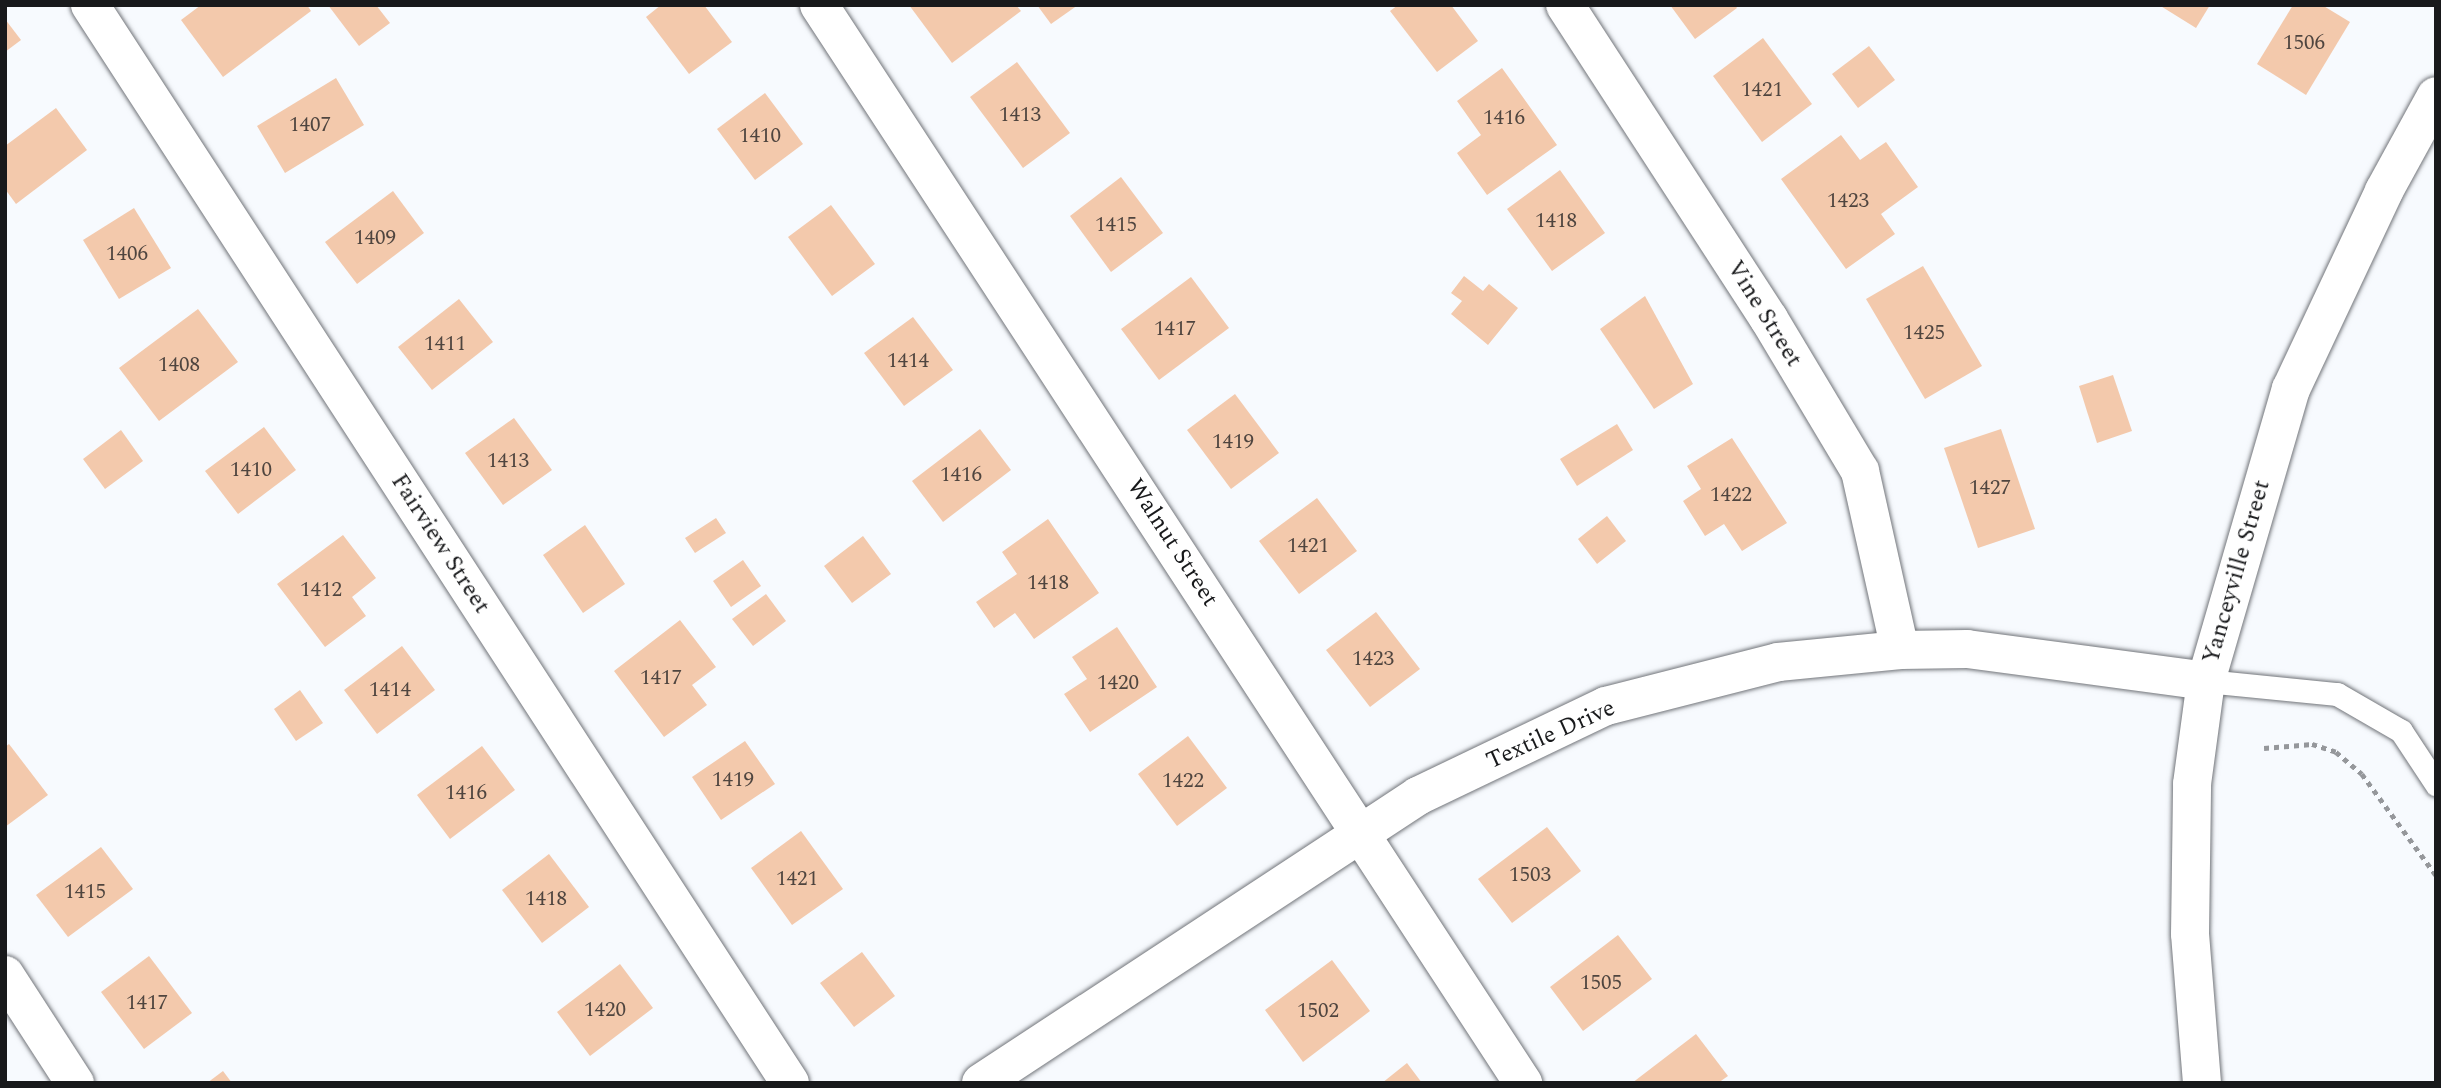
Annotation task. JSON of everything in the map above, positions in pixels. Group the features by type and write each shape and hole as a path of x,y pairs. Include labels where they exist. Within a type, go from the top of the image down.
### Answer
{"street":[{"name":"Fairview Street","path":"90,5 790,1083"},
{"name":"Walnut Street","path":"819,5 1523,1083"},
{"name":"Vine Street","path":"1565,5 1769,319 1860,471 1900,650"},
{"name":"Yanceyville Street","path":"2202,1083 2190,934 2192,784 2206,681 2291,389 2384,191 2436,96"},
{"name":"Textile Drive","path":"981,1083 1418,796 1606,706 1778,662 1900,650 1967,649 2206,681"},
{"path":"5,975 75,1083"}],"lane":[{"path":"2206,681 2337,695 2401,731 2436,784"}],"path":[{"path":"2264,747 2312,744 2336,752 2362,774 2436,875"}],"building":[{"path":"201,5 307,5 311,11 223,77 181,20"},
{"path":"328,5 376,5 390,23 359,46"},
{"path":"661,5 704,5 732,42 689,74 646,17"},
{"path":"909,5 1016,5 1021,11 952,63"},
{"path":"1037,5 1078,5 1051,24"},
{"path":"1398,5 1451,5 1478,41 1437,72 1390,11"},
{"path":"1670,5 1735,5 1737,8 1695,39"},
{"path":"2159,5 2210,5 2196,28"},
{"path":"2293,5 2322,5 2350,22 2306,95 2257,64"},
{"path":"5,19 21,40 5,52"},
{"path":"1763,38 1812,104 1762,142 1713,76"},
{"path":"1869,46 1895,80 1858,108 1832,74"},
{"path":"1017,62 1070,133 1023,168 970,97"},
{"path":"1502,68 1557,145 1487,195 1457,153 1481,135 1457,101"},
{"path":"336,78 364,125 285,173 257,126"},
{"path":"765,93 803,144 755,180 717,129"},
{"path":"56,108 87,150 16,204 5,189 5,146"},
{"path":"1841,135 1860,160 1886,142 1918,187 1881,214 1895,234 1846,269 1781,179"},
{"path":"1560,170 1605,233 1552,271 1507,209"},
{"path":"1121,177 1163,233 1111,272 1070,216"},
{"path":"393,191 424,233 357,284 325,242"},
{"path":"831,205 875,264 832,296 788,237"},
{"path":"134,208 171,268 119,299 83,240"},
{"path":"1923,266 1982,366 1925,399 1866,299"},
{"path":"1464,276 1483,291 1489,284 1518,308 1488,345 1451,314 1462,301 1451,293"},
{"path":"1191,277 1229,328 1159,380 1121,329"},
{"path":"1645,296 1693,384 1654,409 1600,329"},
{"path":"459,299 493,342 432,390 398,347"},
{"path":"198,309 238,362 159,421 119,368"},
{"path":"913,317 953,370 904,406 864,353"},
{"path":"2113,375 2132,431 2097,443 2079,386"},
{"path":"1235,394 1279,453 1231,489 1187,430"},
{"path":"514,418 552,470 503,505 465,453"},
{"path":"1617,424 1633,450 1577,486 1560,459"},
{"path":"264,427 296,470 238,514 205,471"},
{"path":"980,429 1011,470 943,522 912,481"},
{"path":"2001,429 2035,529 1978,548 1944,448"},
{"path":"121,430 143,461 105,489 83,459"},
{"path":"1732,438 1787,523 1742,551 1724,524 1705,536 1683,501 1701,489 1687,466"},
{"path":"1317,498 1357,551 1299,594 1259,541"},
{"path":"1607,516 1626,541 1597,564 1578,539"},
{"path":"716,518 726,533 695,553 685,538"},
{"path":"1048,519 1099,593 1034,639 1015,613 994,628 976,602 1017,574 1002,552"},
{"path":"585,525 625,584 583,613 543,555"},
{"path":"343,535 376,578 352,597 366,616 325,647 277,584"},
{"path":"863,536 891,574 852,603 824,566"},
{"path":"743,560 761,586 731,607 713,581"},
{"path":"766,594 786,621 753,646 732,619"},
{"path":"1376,612 1420,669 1370,707 1326,650"},
{"path":"680,620 716,667 692,685 707,705 664,737 614,671"},
{"path":"1117,627 1157,687 1090,732 1064,694 1087,679 1072,657"},
{"path":"402,646 435,690 377,734 344,690"},
{"path":"300,690 323,723 296,741 274,709"},
{"path":"1188,736 1227,788 1177,826 1138,774"},
{"path":"745,741 775,784 721,820 692,777"},
{"path":"9,744 48,795 5,827 5,747"},
{"path":"482,746 515,790 450,839 417,795"},
{"path":"1547,827 1581,871 1512,923 1478,879"},
{"path":"801,831 843,889 792,925 751,868"},
{"path":"101,847 133,889 68,937 36,895"},
{"path":"549,854 589,907 542,943 502,890"},
{"path":"1618,935 1652,979 1583,1031 1550,987"},
{"path":"862,952 895,996 854,1027 820,983"},
{"path":"149,956 192,1013 144,1049 101,992"},
{"path":"1332,960 1370,1011 1303,1062 1265,1010"},
{"path":"620,964 653,1008 590,1056 557,1012"},
{"path":"1696,1034 1728,1076 1718,1083 1632,1083"},
{"path":"1407,1063 1422,1083 1382,1083"},
{"path":"223,1071 232,1083 207,1083"}]}
